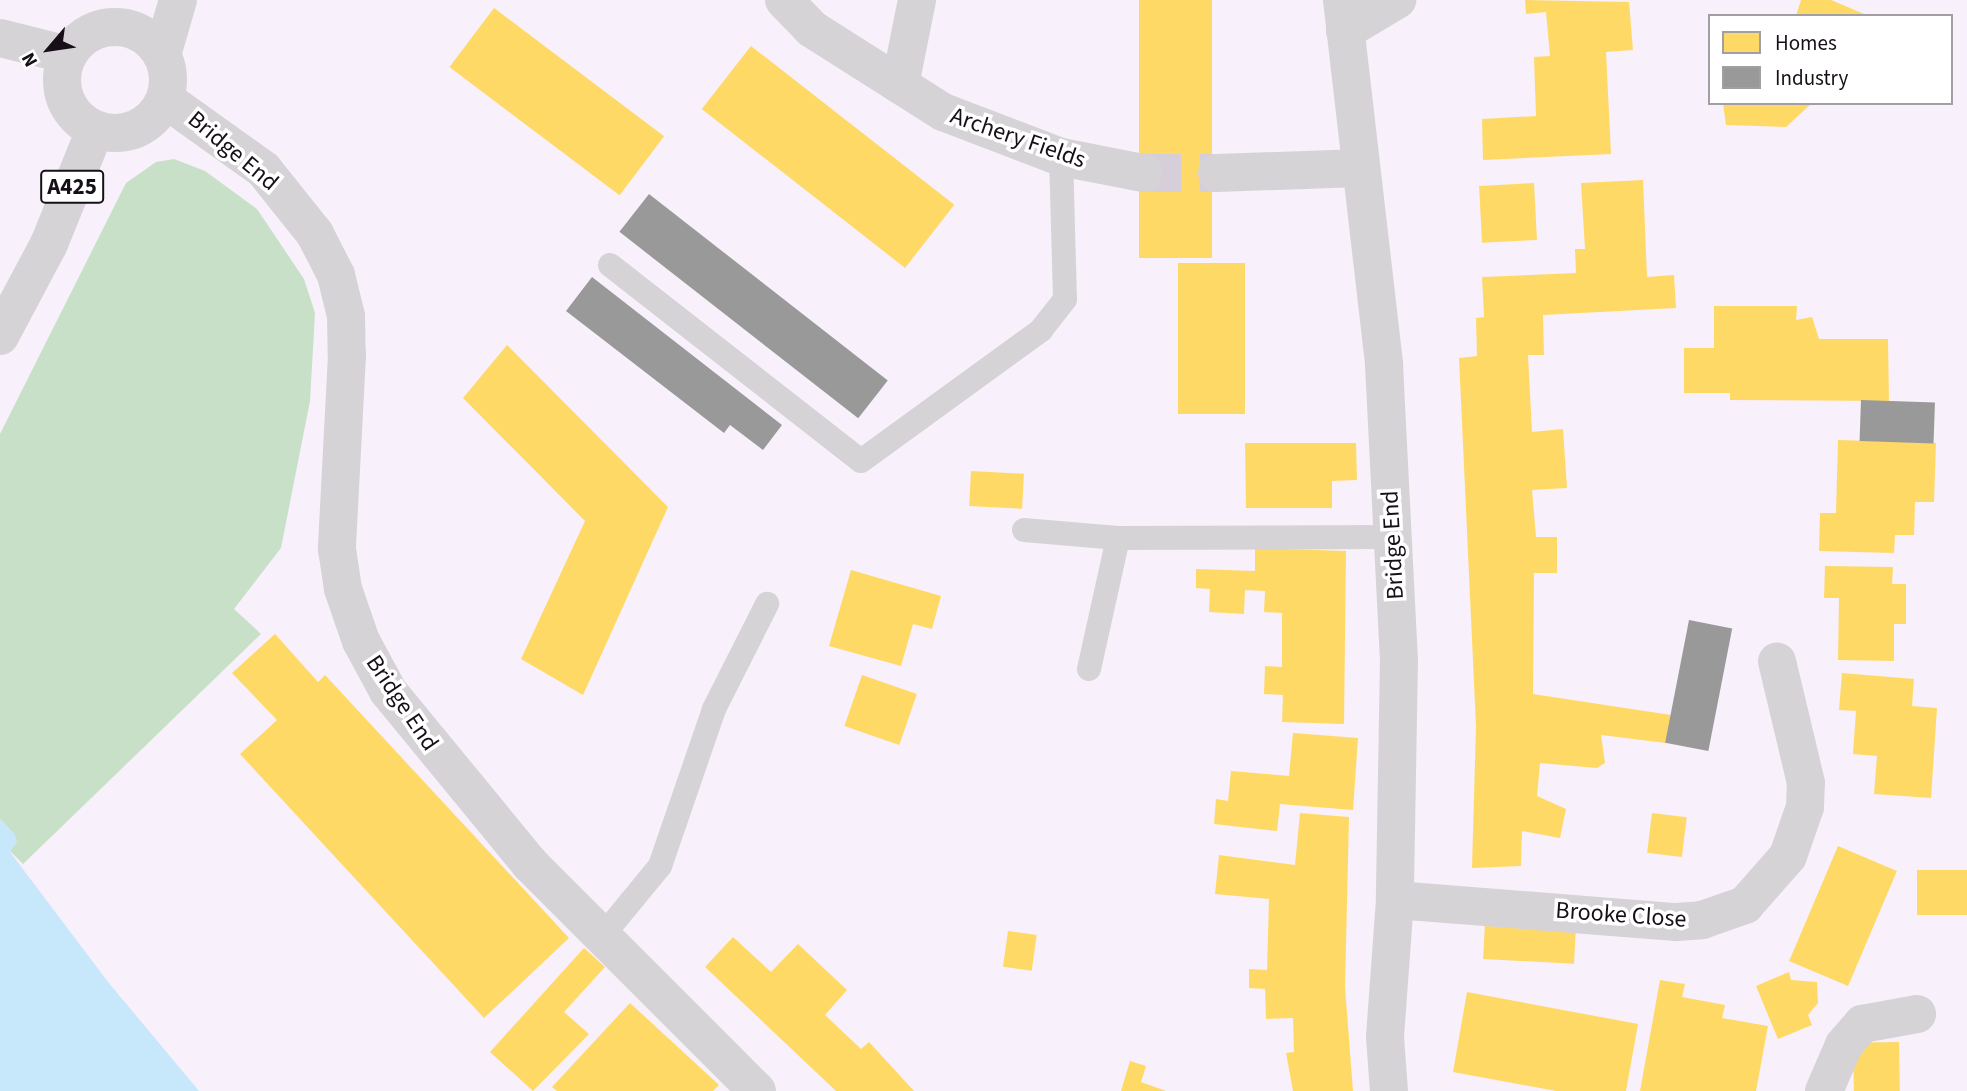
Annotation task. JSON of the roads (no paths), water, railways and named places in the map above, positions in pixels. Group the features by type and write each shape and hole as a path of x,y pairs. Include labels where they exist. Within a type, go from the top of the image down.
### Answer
{"street":[{"path":"0,38 80,43 124,27 153,41 162,55 168,85 165,99 146,124 131,131 95,130 74,114 66,101 62,78 80,43 118,0"},
{"path":"162,55 178,0"},
{"name":"Archery Fields","path":"784,0 811,29 943,111 1061,157 1143,173"},
{"path":"900,85 917,0"},
{"path":"1343,15 1397,0"},
{"name":"Bridge End","path":"1343,15 1384,365 1399,659 1395,900 1385,1037 1389,1091"},
{"name":"Bridge End","path":"165,99 264,170 315,234 336,275 346,316 347,355 337,549 343,589 361,641 388,691 419,734 600,939 757,1091"},
{"name":"A425","path":"0,336 49,244 95,130"},
{"path":"1217,173 1360,168"},
{"name":"Brooke Close","path":"1395,900 1676,922 1702,920 1745,905 1788,856 1805,807 1806,783 1777,661"},
{"path":"1824,1091 1844,1045 1862,1024 1917,1014"}],"lane":[{"path":"610,265 861,461 1041,330 1065,299 1061,157"},
{"path":"1024,530 1118,538 1392,537"},
{"path":"1089,669 1118,538"},
{"path":"600,939 660,866 714,709 767,604"}],"water":[{"path":"0,819 15,835 17,842 10,852 108,982 199,1091 0,1091"}],"tunnel":[{"path":"1143,173 1217,173"}]}
